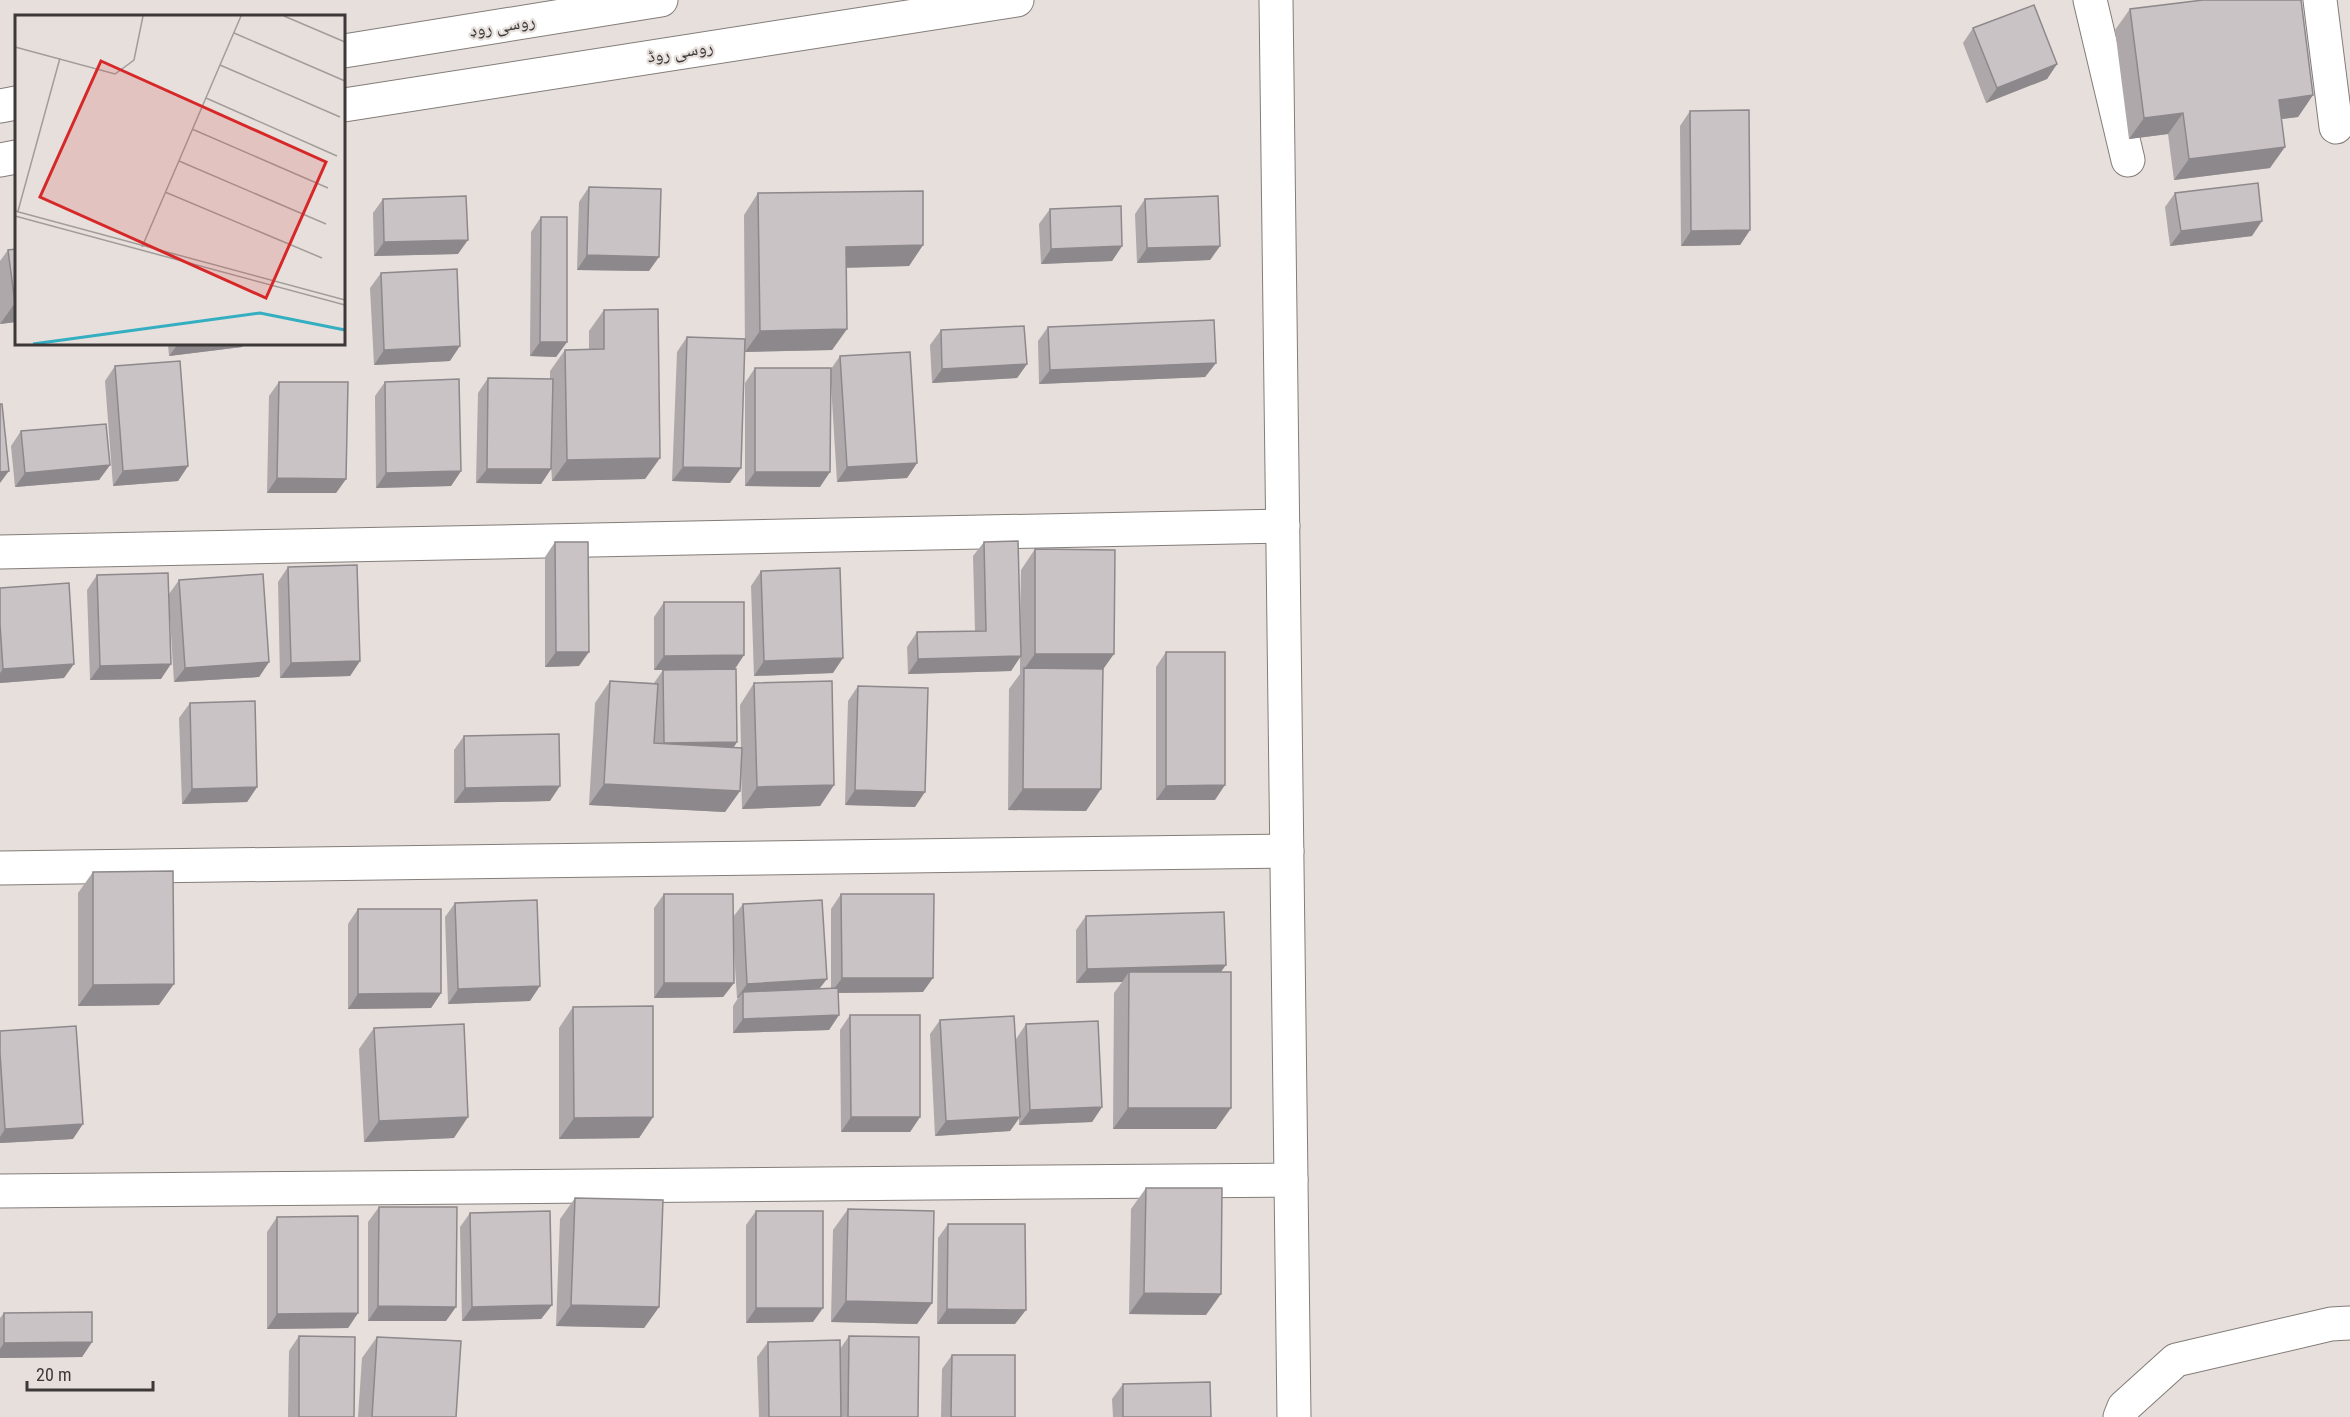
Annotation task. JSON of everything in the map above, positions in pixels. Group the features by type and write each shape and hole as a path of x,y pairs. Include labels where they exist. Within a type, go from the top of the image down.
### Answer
{"street":[{"name":"روسی روډ","path":"345,51 661,0"},
{"name":"روسی روڈ","path":"345,105 1017,0"},
{"path":"1276,0 1294,1417"},
{"path":"2090,0 2128,160"},
{"path":"2320,0 2336,127"},
{"path":"0,106 15,103"},
{"path":"0,160 15,157"},
{"path":"0,552 1283,526"},
{"path":"0,868 1287,851"},
{"path":"0,1191 1291,1180"},
{"path":"2120,1417 2124,1407 2176,1360 2331,1324 2350,1323"}],"building":[{"path":"2203,0 2301,0 2313,95 2279,100 2285,147 2189,159 2183,113 2144,118 2130,9"},
{"path":"2034,5 2057,64 1997,88 1973,28"},
{"path":"1749,110 1750,230 1691,231 1690,111"},
{"path":"2258,183 2262,221 2181,231 2175,193"},
{"path":"589,187 661,189 659,257 587,255"},
{"path":"923,191 923,245 846,247 847,329 760,331 758,193"},
{"path":"466,196 468,240 384,242 383,199"},
{"path":"1218,196 1220,246 1147,248 1145,199"},
{"path":"1121,206 1122,246 1051,249 1050,209"},
{"path":"541,217 567,217 567,342 540,342"},
{"path":"15,249 15,303 8,250"},
{"path":"457,269 460,346 384,350 381,273"},
{"path":"658,309 660,458 567,460 565,350 604,349 604,310"},
{"path":"1214,320 1216,363 1050,370 1048,327"},
{"path":"1024,326 1027,364 942,369 941,330"},
{"path":"687,337 745,339 741,468 683,467"},
{"path":"910,352 917,463 847,467 840,356"},
{"path":"180,361 188,466 123,471 115,366"},
{"path":"755,368 831,368 830,472 755,472"},
{"path":"488,378 553,379 551,469 487,469"},
{"path":"459,379 461,471 386,473 385,382"},
{"path":"279,382 348,382 346,479 277,478"},
{"path":"0,404 2,404 9,471 0,472"},
{"path":"106,424 110,465 25,473 21,431"},
{"path":"1018,541 1021,656 918,659 917,632 986,631 984,542"},
{"path":"555,542 588,542 589,652 556,652"},
{"path":"1035,549 1115,550 1114,654 1035,654"},
{"path":"357,565 360,661 291,663 288,567"},
{"path":"840,568 843,658 764,661 761,571"},
{"path":"168,573 171,664 100,666 97,575"},
{"path":"263,574 269,662 185,668 179,580"},
{"path":"69,583 74,664 3,669 0,588"},
{"path":"664,602 744,602 744,655 664,656"},
{"path":"1166,652 1225,652 1225,785 1166,786"},
{"path":"1024,668 1103,669 1101,789 1023,789"},
{"path":"736,669 737,742 664,743 663,670"},
{"path":"610,681 658,684 654,743 742,748 740,791 604,784"},
{"path":"832,681 834,785 757,787 754,683"},
{"path":"858,686 928,688 925,792 855,790"},
{"path":"255,701 257,787 192,789 190,703"},
{"path":"559,734 560,786 465,788 464,736"},
{"path":"173,871 174,984 93,985 93,872"},
{"path":"664,894 733,894 734,983 664,983"},
{"path":"841,894 934,894 933,978 842,978"},
{"path":"537,900 540,986 458,989 455,903"},
{"path":"822,900 827,979 747,984 743,904"},
{"path":"358,909 441,909 441,993 358,994"},
{"path":"1224,912 1226,965 1087,969 1086,916"},
{"path":"1129,972 1231,972 1231,1108 1128,1108"},
{"path":"838,988 839,1015 743,1019 743,992"},
{"path":"653,1006 653,1117 574,1118 573,1007"},
{"path":"850,1015 920,1015 920,1117 851,1117"},
{"path":"1014,1016 1020,1117 946,1121 940,1020"},
{"path":"1098,1021 1102,1107 1030,1110 1026,1024"},
{"path":"464,1024 468,1117 379,1121 374,1028"},
{"path":"76,1026 83,1124 5,1129 0,1031"},
{"path":"1146,1188 1222,1188 1221,1294 1144,1293"},
{"path":"575,1198 663,1200 659,1307 571,1305"},
{"path":"379,1207 457,1207 456,1307 378,1306"},
{"path":"848,1209 934,1211 932,1303 846,1301"},
{"path":"550,1211 552,1305 472,1307 470,1213"},
{"path":"756,1211 823,1211 823,1308 756,1308"},
{"path":"358,1216 358,1313 277,1314 277,1217"},
{"path":"948,1224 1025,1224 1026,1310 947,1309"},
{"path":"92,1312 92,1342 4,1343 4,1313"},
{"path":"299,1336 355,1337 354,1417 299,1417"},
{"path":"849,1336 919,1337 918,1417 848,1417"},
{"path":"377,1337 461,1341 456,1417 372,1417"},
{"path":"840,1340 841,1417 769,1417 768,1342"},
{"path":"952,1355 1015,1355 1015,1417 951,1417"},
{"path":"1210,1382 1211,1417 1123,1417 1123,1384"}]}
